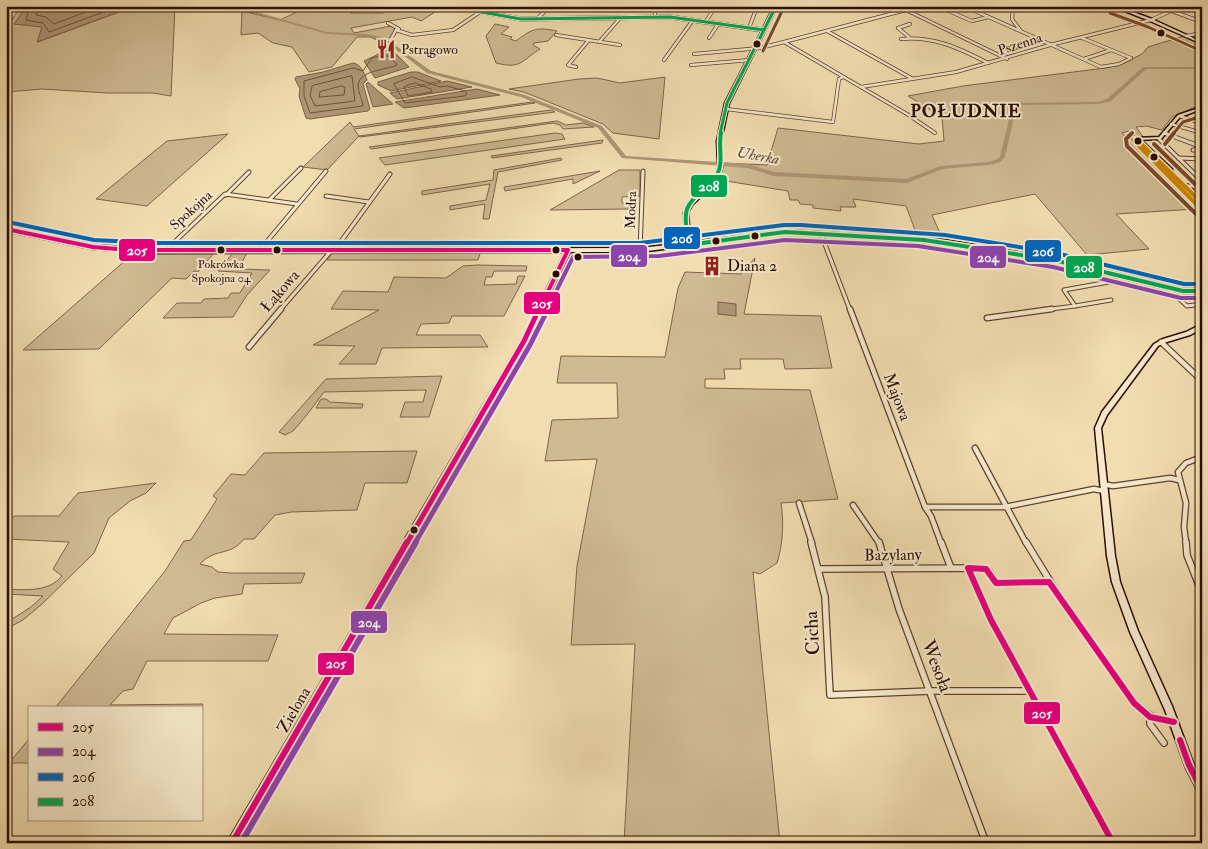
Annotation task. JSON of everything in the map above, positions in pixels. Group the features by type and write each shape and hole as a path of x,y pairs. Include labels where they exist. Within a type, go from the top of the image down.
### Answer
{"street":[{"path":"446,6 515,18 655,16 706,21 761,30"},
{"path":"536,19 550,6"},
{"path":"655,6 655,16"},
{"path":"706,21 716,6"},
{"path":"688,245 686,212 693,200 716,179 720,165 719,141 731,94 756,48 761,30 776,6"},
{"path":"893,6 1007,59"},
{"path":"694,54 756,48 921,6"},
{"path":"938,6 972,21 988,17"},
{"path":"964,6 1097,65 1105,67 1131,58 1081,37"},
{"path":"1013,6 1012,19 1021,31"},
{"path":"1113,6 1151,20 1202,44"},
{"path":"1158,6 1202,22"},
{"name":"Pszenna","path":"861,87 956,72 989,64 1050,45 1151,20 1182,6"},
{"path":"1192,6 1202,10"},
{"path":"388,23 412,35 453,30 480,12"},
{"path":"749,28 755,12"},
{"path":"600,41 621,17"},
{"path":"664,60 693,20"},
{"path":"709,38 718,23"},
{"path":"908,37 898,28 910,24"},
{"path":"389,49 392,47 382,42 387,41 399,29"},
{"path":"827,31 912,79"},
{"path":"1186,36 1202,33"},
{"path":"556,35 620,44"},
{"path":"901,39 908,37 940,40 989,64"},
{"path":"576,67 568,65 589,40"},
{"path":"784,42 907,114 935,133"},
{"path":"1084,59 1111,50"},
{"path":"691,65 750,60"},
{"path":"726,109 833,122 839,79 843,77"},
{"path":"1158,139 1179,116 1202,108"},
{"path":"1179,116 1202,123"},
{"path":"1171,124 1202,133"},
{"path":"1164,133 1202,148"},
{"path":"1136,138 1158,139 1179,158 1192,174 1202,181"},
{"path":"1136,138 1202,203"},
{"path":"1136,138 1133,141 1202,210"},
{"path":"1193,150 1202,148"},
{"path":"1179,158 1202,158"},
{"path":"269,200 301,168"},
{"path":"259,251 326,171"},
{"name":"Modra","path":"640,250 643,171"},
{"path":"226,194 249,172"},
{"name":"Łąkowa","path":"248,347 332,251 390,174"},
{"path":"1185,186 1202,186"},
{"name":"Spokojna","path":"165,251 182,233 226,194 297,204"},
{"path":"326,196 369,202"},
{"path":"6,229 93,247 165,251 640,250 785,232 944,242 1054,260 1179,288"},
{"name":"Majowa","path":"821,234 925,507 931,516 952,568"},
{"name":"Zielona","path":"232,843 524,341 568,250"},
{"path":"1075,306 1064,290 1132,278"},
{"path":"1149,282 1168,288 1202,290"},
{"path":"1168,288 1202,290"},
{"path":"1168,288 1187,306 1202,304"},
{"path":"987,318 1112,300"},
{"path":"1202,326 1188,334 1161,342 1156,346 1100,421 1099,441 1111,556 1119,592 1134,632 1174,722 1189,765 1202,790"},
{"path":"1161,342 1197,376"},
{"path":"975,448 1005,507 1049,582 1134,703 1150,717 1174,722"},
{"path":"1202,457 1186,463 1178,472 1186,503 1184,527 1187,555 1202,593"},
{"path":"925,507 1005,507 1104,487 1170,478 1179,480"},
{"name":"Cicha","path":"799,503 825,596 830,695 931,691"},
{"name":"Wesoła","path":"853,505 878,542 899,609 986,843"},
{"path":"968,568 991,620 1113,843"},
{"name":"Bazylany","path":"819,570 968,568 986,569 996,583 1049,582"},
{"path":"931,691 1029,691"},
{"path":"1150,717 1150,724 1164,743"}],"shaded area":[{"path":"21,6 27,6 42,27 38,42 135,6 175,6 171,96 153,93 108,93 42,89 6,92 6,29"},
{"path":"319,6 357,6 351,13 383,13 389,8 404,11 411,6 443,7 421,21 412,17 351,28 354,33 391,26 396,29 389,39 382,42 370,37 357,37 332,67 309,72 292,47 273,43 258,33 241,35 242,11 280,20 297,12"},
{"path":"495,24 509,27 501,34 512,37 510,39 516,41 535,30 557,31 548,41 534,43 533,45 540,49 524,61 516,65 504,65 496,63 486,36"},
{"path":"1184,36 1202,45 1202,104 1172,117 1162,130 1146,126 1136,127 1144,138 1136,137 1129,131 1122,133 1176,184 1202,212 1202,215 1196,209 1116,214 1149,249 1087,255 1035,194 932,215 943,240 918,238 906,206 853,199 856,207 840,207 841,211 813,208 813,205 800,204 798,200 790,200 788,191 720,180 723,163 767,165 778,128 919,144 944,141 942,117 908,96 963,86 1105,68 1122,64 1142,54 1148,47"},
{"path":"665,77 659,139 613,133 603,124 524,92 509,89 579,79 597,78 620,83"},
{"path":"535,103 354,129 359,136 327,170 303,167 350,122 353,127"},
{"path":"551,110 555,112 360,137"},
{"path":"557,121 566,125 583,123 594,127 563,129 560,125 553,123 371,149 369,147"},
{"path":"555,133 562,134 565,139 385,165 379,158"},
{"path":"228,134 147,206 96,199 167,141"},
{"path":"603,140 602,143 492,158 491,156"},
{"path":"561,158 562,160 498,172 489,219 483,219 485,204 450,210 450,206 486,200 490,184 422,195 422,191 493,180 494,170"},
{"path":"619,170 640,170 640,196 622,197 622,203 629,203 628,209 550,210"},
{"path":"600,171 573,184 573,179 505,191 504,187"},
{"path":"481,251 478,260 327,260 333,252"},
{"path":"135,252 214,253 198,272 194,271 186,279 172,278 99,349 23,350"},
{"path":"233,253 247,253 238,269 270,270 247,295 233,317 163,318 177,303 201,303 204,299 228,298 231,293 240,293 252,273 218,271"},
{"path":"755,258 744,314 821,316 832,368 785,369 783,359 740,359 741,369 724,369 725,379 705,379 705,388 810,390 838,499 781,503 781,548 777,563 760,574 753,572 780,843 624,843 635,644 571,645 577,566 597,459 545,461 552,420 618,418 617,383 557,383 561,356 665,357 678,288 685,272 741,274"},
{"path":"463,266 527,266 526,271 494,271 492,277 486,277 484,285 516,284 518,276 525,276 504,316 452,316 449,323 421,324 416,335 480,335 488,347 382,348 376,364 339,364 355,346 313,345 379,310 331,309 343,291 388,292 394,277 446,278"},
{"path":"442,376 429,417 400,417 405,402 423,402 426,390 324,392 293,431 285,435 279,432 326,379"},
{"path":"321,399 326,399 330,402 363,404 362,408 316,408"},
{"path":"417,451 407,483 365,483 357,510 291,512 275,515 254,539 244,539 239,545 212,555 200,564 212,567 218,572 305,573 301,583 244,584 242,594 215,598 201,603 173,618 164,634 278,635 268,661 147,661 133,689 123,691 110,705 203,704 202,706 57,706 165,571 184,541 191,540 217,499 213,496 231,474 245,475 264,453"},
{"path":"156,483 146,493 130,501 109,518 94,553 42,604 23,620 6,629 6,623 31,607 43,596 6,594 6,589 37,589 57,581 62,576 53,569 69,542 6,539 6,525 14,516 59,516 78,493"},
{"path":"28,740 28,763 9,763"}],"water":[{"path":"27,6 135,6 37,42 42,27 14,24"},
{"path":"387,50 393,51 409,67 375,78 364,61"},
{"path":"353,63 360,67 367,80 363,84 370,109 368,111 306,118 299,96 300,89 295,79 296,77 323,72"},
{"path":"411,72 418,72 441,81 391,91 378,85 378,82"},
{"path":"447,81 472,87 397,99 390,93"},
{"path":"368,82 393,104 373,107 366,84"},
{"path":"477,89 500,95 404,108 395,102"},
{"path":"718,302 736,304 736,316 718,314"}],"waterway":[{"name":"Uherka","path":"230,6 327,33 366,35 384,39 429,72 523,96 600,127 624,157 748,166 774,174 907,181 941,168 987,164 998,161 1002,157 1014,107 1018,104 1099,103 1109,100 1145,68 1202,68"}],"transit line":[{"name":"208","path":"447,6 521,19 670,17 764,30"},
{"name":"208","path":"776,6 727,103 719,141 720,167 718,174 711,184 690,204 686,212 688,245 785,232 924,240 1054,260 1183,291 1202,291"},
{"path":"763,51 783,9"},
{"path":"1110,13 1148,27 1199,50"},
{"path":"1165,144 1183,122 1202,116"},
{"path":"1132,133 1126,139 1127,146 1197,215"},
{"path":"1202,203 1136,139 1133,140 1202,210"},
{"path":"1154,144 1197,186"},
{"name":"206","path":"8,222 94,240 154,243 640,243 784,225 801,225 945,235 1056,253 1184,284 1202,284"},
{"name":"205","path":"6,229 93,247 129,250 568,250 524,341 232,843"},
{"name":"204","path":"241,843 530,345 573,257 659,256 785,240 918,246 1053,267 1181,298 1202,298"},
{"name":"205","path":"1113,843 991,620 968,568 986,569 996,583 1049,582 1134,703 1150,717 1174,722"},
{"name":"205","path":"1180,740 1189,765 1202,790"}],"place":[{"name":"Pstrągowo","path":"386,49"},
{"name":"Pokrówka Spokojna 04","path":"221,250"},
{"name":"Diana 2","path":"712,266"}],"district":[{"name":"POŁUDNIE","path":"966,111"}]}
